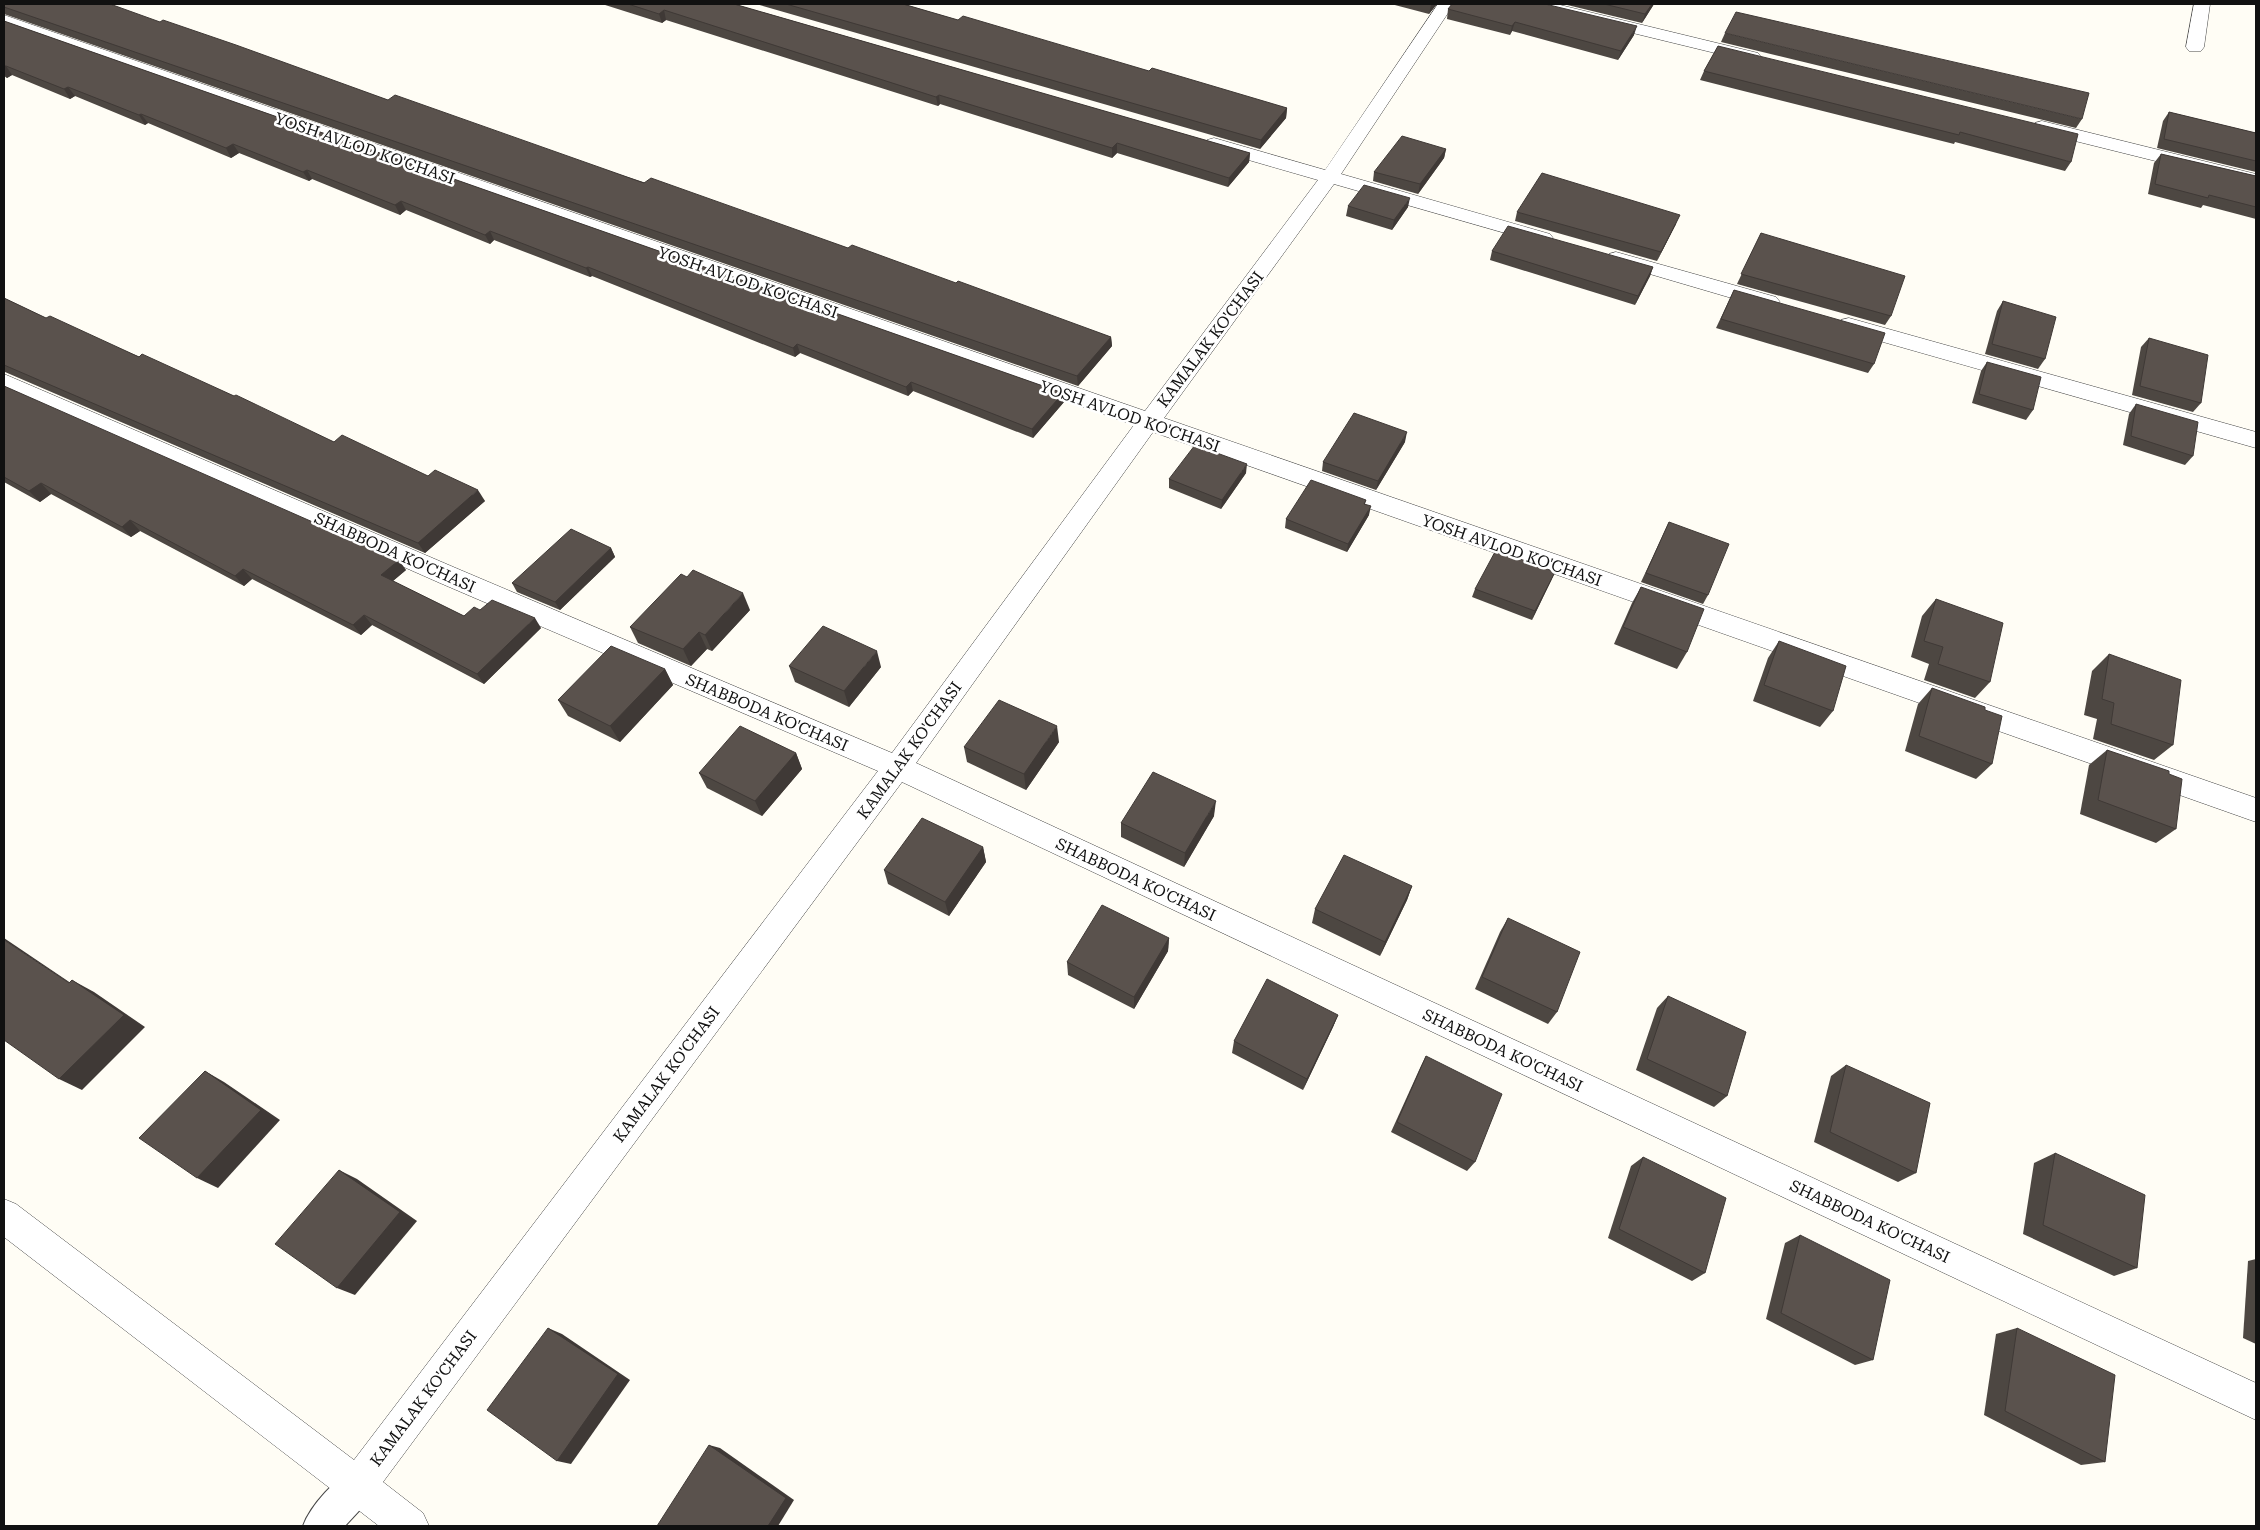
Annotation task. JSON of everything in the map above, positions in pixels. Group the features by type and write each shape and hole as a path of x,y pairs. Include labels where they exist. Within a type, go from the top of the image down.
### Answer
{"street":[{"name":"KAMALAK KO'CHASI","path":"357,1486 897,767 1148,423 1330,178 1446,4"},
{"path":"1536,4 1766,60"},
{"path":"2195,48 2202,4"},
{"name":"YOSH AVLOD KO'CHASI","path":"4,20 1148,423 2256,810"},
{"path":"2026,124 2256,180"},
{"path":"1197,139 1559,242"},
{"path":"1598,253 1788,307"},
{"path":"1827,318 2256,440"},
{"name":"SHABBODA KO'CHASI","path":"4,381 449,576 897,767 2256,1402"},
{"path":"4,1216 410,1526"}],"lane":[{"path":"321,1526 357,1486"}],"building":[{"path":"4,4 110,4 160,22 163,20 236,45 388,100 395,95 644,183 651,178 848,248 852,245 956,283 958,281 1111,337 1077,376 4,7"},
{"path":"628,4 734,4 1250,153 1229,178 1117,143 1112,148 939,95 936,97 664,10 659,14"},
{"path":"786,4 903,4 958,20 963,16 1149,71 1152,68 1287,108 1261,140"},
{"path":"1452,4 1545,4 1637,26 1621,51 1515,22 1512,26 1448,9"},
{"path":"1604,4 1652,4 1645,14"},
{"path":"1736,12 2089,93 2082,119 1725,33"},
{"path":"4,21 1063,393 1032,429 911,382 906,387 797,344 793,348 588,267 586,268 490,231 485,235 401,201 395,205 307,170 303,172 233,144 226,148 68,87 64,89 4,66"},
{"path":"1718,46 2078,134 2071,162 1960,132 1959,135 1704,71"},
{"path":"2169,112 2256,133 2256,161 2164,139"},
{"path":"1402,136 1446,149 1420,184 1374,172"},
{"path":"2161,154 2256,176 2256,207 2209,195 2208,198 2155,184"},
{"path":"1542,173 1680,215 1661,252 1517,212"},
{"path":"1364,185 1410,198 1394,220 1348,206"},
{"path":"1508,226 1653,267 1638,296 1492,251"},
{"path":"1761,233 1905,276 1891,316 1741,274"},
{"path":"1734,290 1885,333 1874,364 1721,319"},
{"path":"4,298 46,318 50,316 139,357 142,354 234,396 236,395 334,442 342,435 428,476 435,470 478,490 418,543 4,365"},
{"path":"2003,301 2056,317 2045,359 1992,344"},
{"path":"2149,338 2208,355 2201,403 2140,386"},
{"path":"1987,362 2041,377 2033,410 1979,394"},
{"path":"4,386 399,560 381,575 464,616 474,607 480,610 492,600 535,618 477,674 364,615 353,625 243,569 235,576 130,520 122,527 41,483 29,491 4,477"},
{"path":"2136,404 2198,422 2193,456 2131,436"},
{"path":"1354,413 1407,432 1378,481 1323,462"},
{"path":"1195,445 1247,464 1222,500 1169,479"},
{"path":"1311,480 1366,500 1364,504 1371,506 1348,544 1286,519"},
{"path":"1669,522 1729,544 1708,595 1646,573"},
{"path":"571,529 611,548 555,602 512,583"},
{"path":"1496,550 1555,572 1535,611 1475,589"},
{"path":"693,570 743,593 705,635 699,632 683,649 630,627 681,574 687,577"},
{"path":"1641,587 1704,609 1687,652 1623,627"},
{"path":"1936,599 2003,623 1990,682 1938,664 1943,647 1924,641"},
{"path":"823,626 877,651 844,691 789,666"},
{"path":"1779,641 1846,666 1833,711 1764,685"},
{"path":"611,646 665,669 610,726 558,700"},
{"path":"2109,654 2181,680 2173,745 2111,724 2114,703 2102,699"},
{"path":"1932,688 1985,707 1985,710 2002,716 1992,764 1919,736"},
{"path":"999,700 1057,726 1024,774 964,747"},
{"path":"740,726 796,753 755,801 699,773"},
{"path":"2107,750 2169,771 2169,774 2182,779 2176,829 2098,800"},
{"path":"1153,772 1216,801 1185,853 1121,823"},
{"path":"922,818 983,847 945,902 884,870"},
{"path":"1344,855 1412,886 1385,942 1315,909"},
{"path":"1102,905 1169,938 1134,997 1067,962"},
{"path":"1508,918 1580,952 1557,1012 1482,977"},
{"path":"4,940 69,983 72,980 124,1015 59,1079 4,1040"},
{"path":"1267,979 1338,1015 1307,1079 1234,1041"},
{"path":"1668,996 1746,1032 1727,1096 1647,1059"},
{"path":"1426,1056 1502,1094 1475,1162 1397,1122"},
{"path":"1846,1065 1930,1103 1916,1173 1830,1132"},
{"path":"205,1071 261,1110 197,1178 139,1138"},
{"path":"2055,1153 2145,1195 2137,1268 2043,1225"},
{"path":"1643,1157 1726,1198 1705,1273 1619,1229"},
{"path":"339,1170 400,1212 337,1288 275,1244"},
{"path":"1800,1235 1890,1280 1873,1360 1781,1313"},
{"path":"548,1328 618,1374 557,1461 487,1410"},
{"path":"2017,1328 2115,1375 2105,1462 2005,1411"},
{"path":"709,1445 786,1498 768,1526 657,1526"}]}
